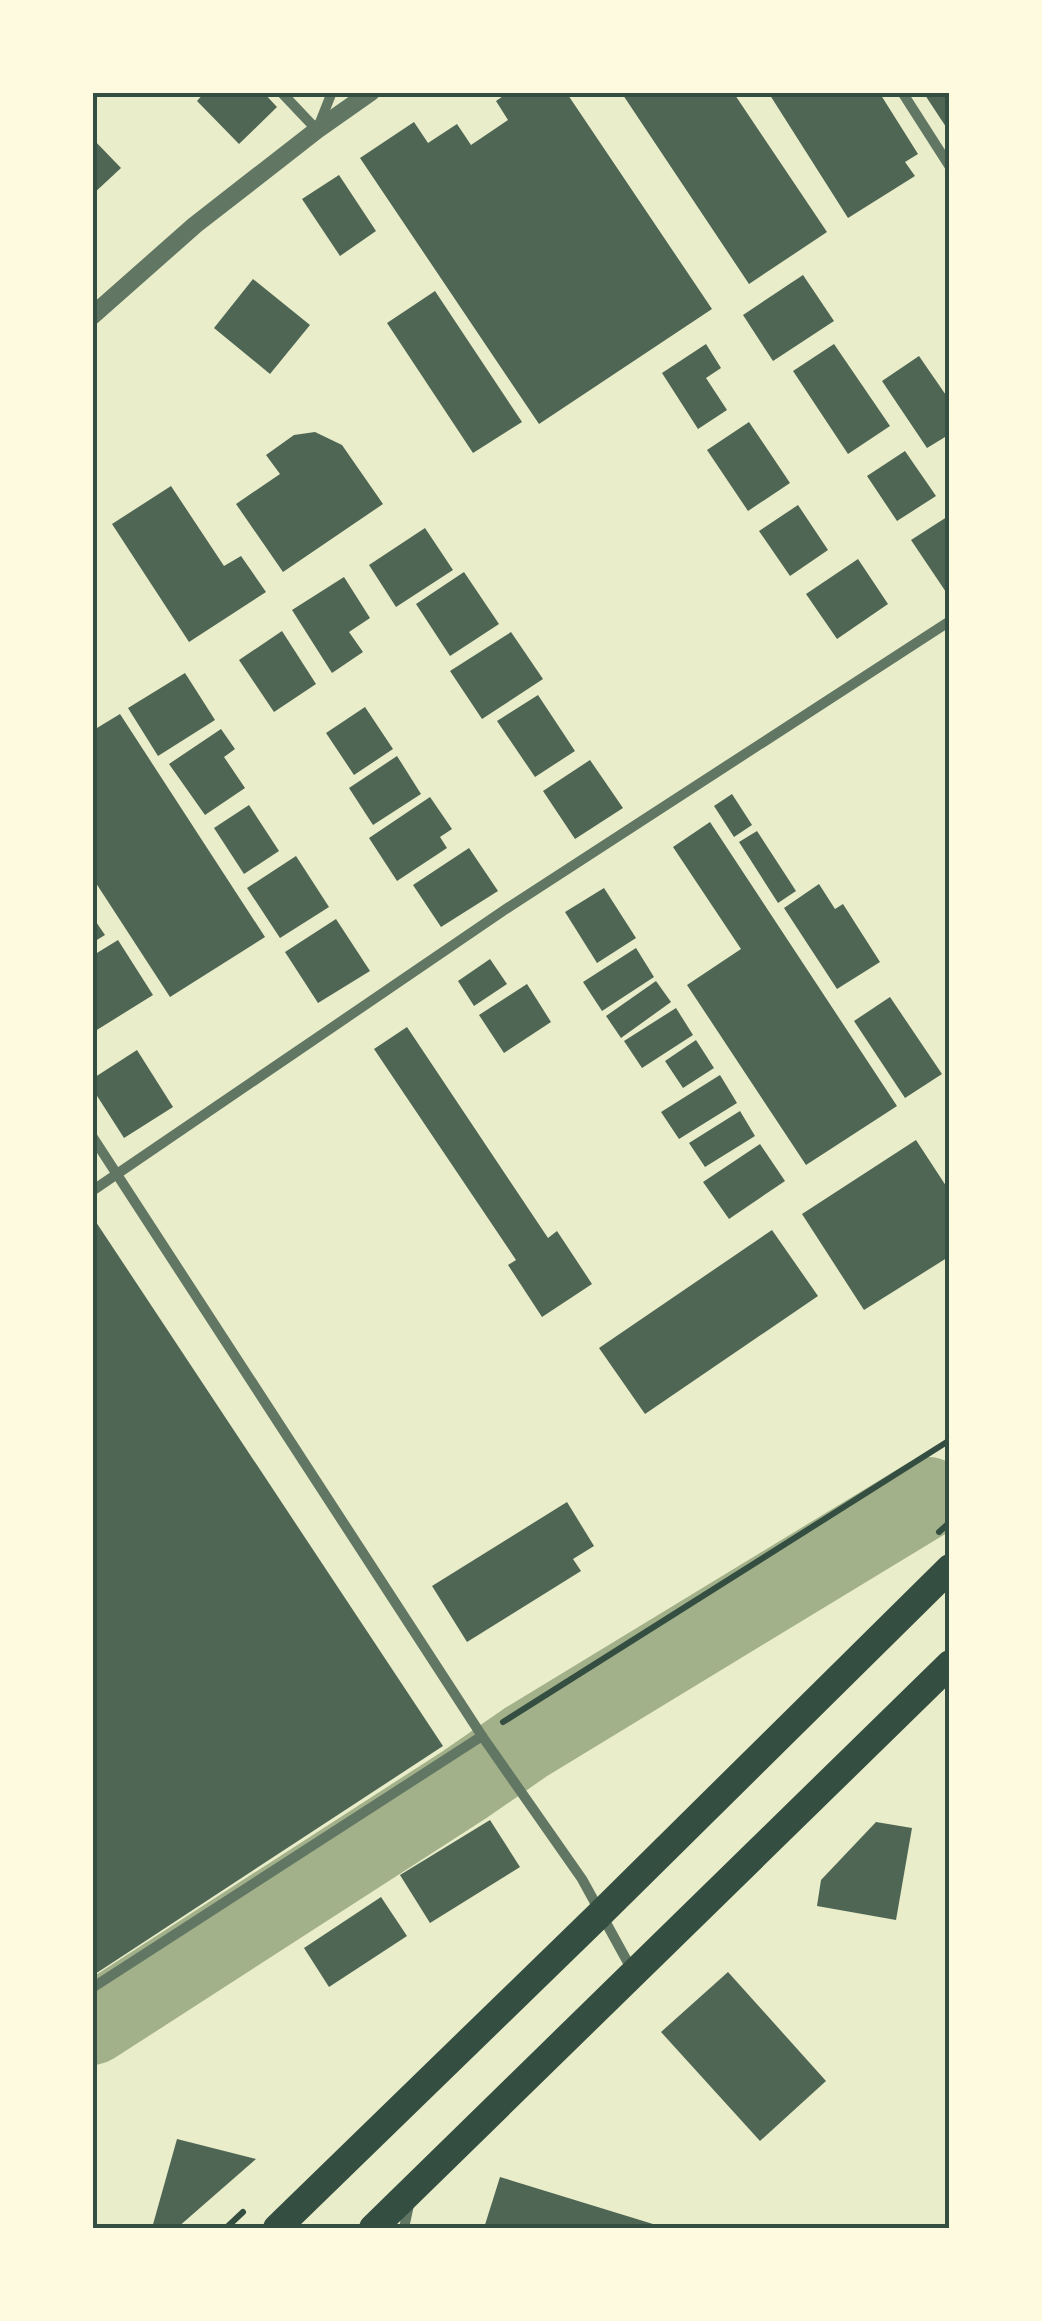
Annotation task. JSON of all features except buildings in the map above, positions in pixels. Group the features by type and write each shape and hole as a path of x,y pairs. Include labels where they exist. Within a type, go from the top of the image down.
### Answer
{"highway":[{"path":"277,2228 950,1568"},
{"path":"373,2228 950,1664"}],"street":[{"path":"280,92 318,130"},
{"path":"318,130 332,92"},
{"path":"92,316 196,225 370,92"},
{"path":"902,92 950,167"},
{"path":"92,1191 509,907 950,620"},
{"path":"92,1136 482,1736 582,1879 634,1974"},
{"path":"92,1988 482,1736"},
{"path":"404,2228 412,2190"}],"path":[{"path":"482,1736 950,1440"}],"waterway":[{"path":"92,2025 526,1742 929,1497"}]}
